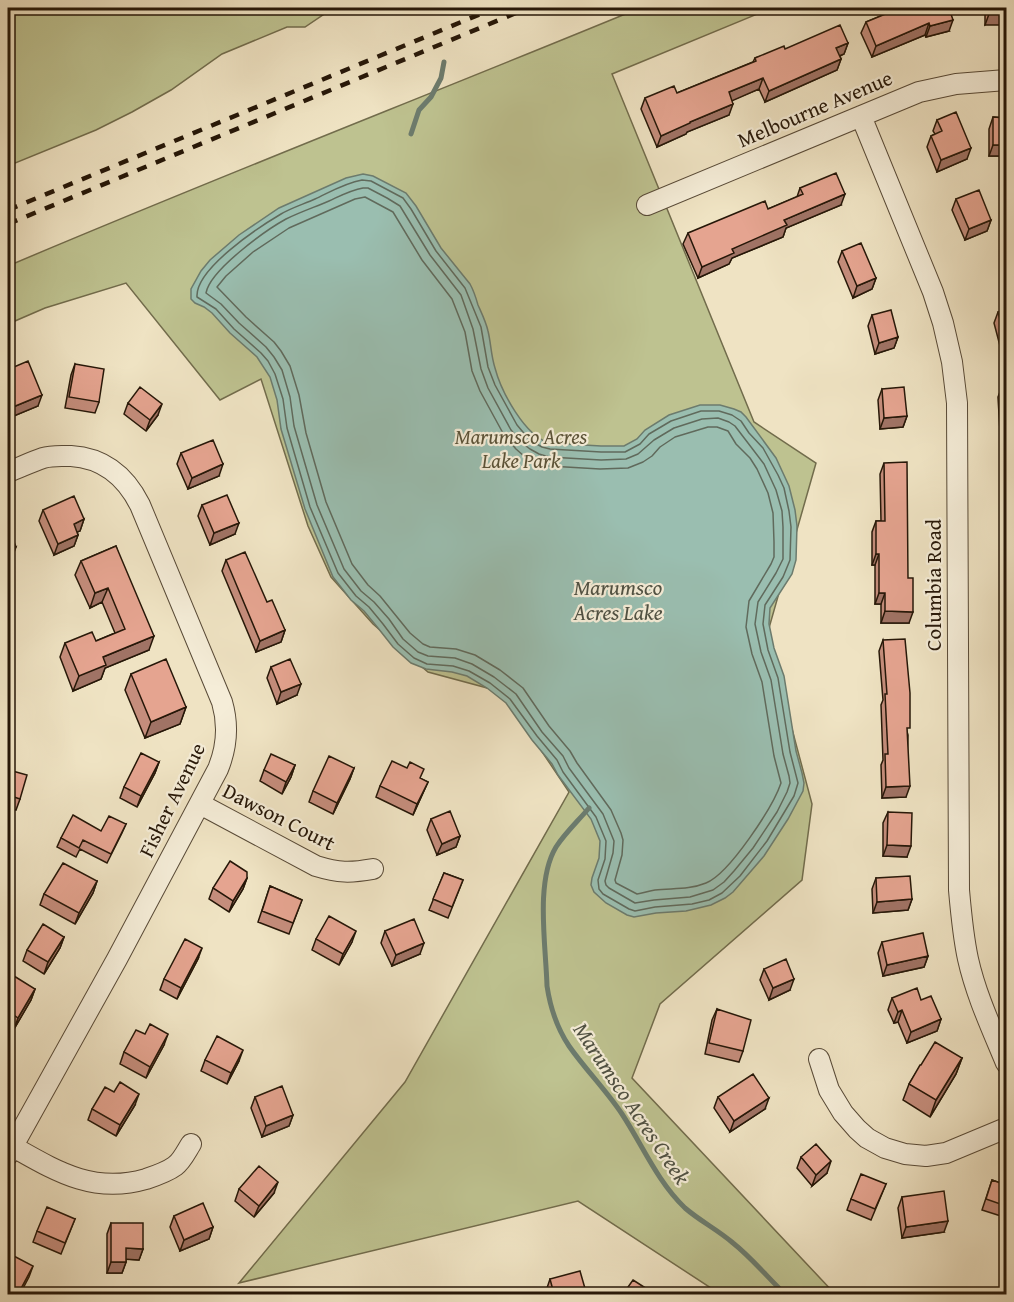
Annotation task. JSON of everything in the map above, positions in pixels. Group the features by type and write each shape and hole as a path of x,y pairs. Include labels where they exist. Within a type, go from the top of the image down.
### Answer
{"street":[{"name":"Melbourne Avenue","path":"647,205 919,92 956,84 1006,80"},
{"name":"Columbia Road","path":"861,116 933,292 952,362 957,403 959,890 962,930 979,998 1006,1063"},
{"name":"Fisher Avenue","path":"8,472 51,456 78,457 106,465 120,477 140,506 222,702 227,729 225,748 218,770 117,959 9,1149"},
{"name":"Dawson Court","path":"200,804 316,866 331,871 351,873 373,869"},
{"path":"819,1059 829,1090 843,1113 867,1138 885,1148 905,1154 926,1156 946,1153 1006,1128"},
{"path":"9,1149 68,1176 90,1182 112,1184 135,1182 176,1165 191,1144"}],"green space":[{"path":"8,8 341,8 326,13 305,27 287,27 222,54 171,90 132,112 96,130 8,166"},
{"name":"Marumsco Acres Lake Park","path":"640,8 772,8 612,74 754,422 816,463 767,635 812,804 802,880 660,1004 632,1078 835,1294 720,1294 578,1201 239,1283 405,1082 569,792 502,692 428,672 373,624 331,577 308,526 261,379 220,400 126,283 45,308 8,324 8,266"}],"water":[{"name":"Marumsco Acres Lake","path":"363,174 373,176 406,193 441,248 470,284 486,324 498,378 508,400 523,423 541,439 550,443 624,446 669,415 700,405 720,405 741,412 776,458 789,486 795,510 796,560 792,574 770,608 769,624 774,648 784,676 796,751 804,783 803,791 764,856 733,892 711,905 686,911 634,917 606,903 594,892 591,885 599,858 600,841 591,819 506,703 467,676 426,669 411,663 393,647 333,577 305,509 281,429 277,400 270,377 257,357 212,313 191,299 191,289 201,271 239,235 279,208 346,178"}],"building":[{"path":"900,8 949,8 953,20 930,26 929,23 876,46 866,22"},
{"path":"989,8 1006,8 1006,14 989,14"},
{"path":"840,25 848,43 836,48 841,59 769,91 763,78 729,92 733,104 661,136 645,98 674,86 677,93 756,61 755,58 784,46 785,49"},
{"path":"956,112 971,148 941,160 931,136 942,131 937,120"},
{"path":"993,117 1006,118 1006,145 993,145"},
{"path":"836,173 845,194 784,220 787,225 732,249 734,253 702,267 688,233 765,201 768,209 803,194 800,188"},
{"path":"979,190 991,220 969,229 956,199"},
{"path":"861,243 876,278 857,286 842,251"},
{"path":"1006,309 1006,335 1004,335 998,312"},
{"path":"891,310 898,337 879,343 872,315"},
{"path":"8,352 14,367 28,361 42,395 13,407 8,393"},
{"path":"75,364 104,369 99,402 69,397"},
{"path":"1004,381 1006,381 1006,414"},
{"path":"140,387 162,404 150,420 128,403"},
{"path":"904,387 907,416 884,418 882,389"},
{"path":"213,440 223,464 192,478 181,453"},
{"path":"907,462 908,578 913,578 913,612 885,611 885,593 879,593 879,554 876,554 876,521 885,521 884,463"},
{"path":"227,495 239,523 214,533 202,505"},
{"path":"74,496 84,519 74,524 78,535 58,544 43,510"},
{"path":"8,526 16,547 8,551"},
{"path":"116,546 154,636 103,657 106,665 79,676 65,643 92,632 96,641 125,629 108,588 95,593 81,561"},
{"path":"245,552 267,602 272,600 285,630 260,641 226,560"},
{"path":"905,639 910,693 910,728 907,728 910,786 886,787 885,754 888,754 885,694 887,694 883,640"},
{"path":"166,659 186,707 151,722 131,674"},
{"path":"290,659 301,684 281,692 271,667"},
{"path":"141,753 159,762 141,796 124,787"},
{"path":"271,754 295,765 286,782 264,770"},
{"path":"329,756 354,768 337,803 313,791"},
{"path":"392,761 407,768 410,762 424,769 420,778 428,782 417,804 380,786"},
{"path":"9,770 27,775 20,799 8,795"},
{"path":"450,811 460,836 442,844 431,819"},
{"path":"888,812 912,813 911,846 887,845"},
{"path":"73,815 101,831 109,816 126,824 111,854 83,840 79,848 61,838"},
{"path":"230,861 247,872 247,878 233,901 213,888"},
{"path":"63,863 97,881 79,913 44,894"},
{"path":"444,873 463,880 452,907 433,899"},
{"path":"910,876 912,899 877,902 876,878"},
{"path":"270,886 302,900 293,923 262,911"},
{"path":"329,916 356,931 343,954 316,939"},
{"path":"414,919 424,943 396,955 385,931"},
{"path":"43,924 64,937 48,962 27,950"},
{"path":"923,933 928,956 887,965 882,942"},
{"path":"185,939 202,948 181,988 164,979"},
{"path":"786,959 794,979 773,988 764,969"},
{"path":"14,976 35,989 18,1018 11,1013 8,1018 8,987"},
{"path":"917,988 921,1000 931,996 941,1019 911,1032 902,1010 898,1012 892,998"},
{"path":"717,1009 751,1020 743,1051 709,1043"},
{"path":"150,1024 168,1034 150,1067 124,1052 136,1030 145,1034"},
{"path":"217,1036 243,1050 231,1073 205,1060"},
{"path":"935,1042 962,1058 936,1100 909,1084"},
{"path":"753,1074 769,1098 734,1121 718,1097"},
{"path":"120,1082 139,1094 120,1125 92,1109 105,1087 114,1092"},
{"path":"282,1086 293,1115 266,1126 255,1097"},
{"path":"816,1144 831,1161 816,1175 801,1157"},
{"path":"259,1166 278,1182 259,1206 239,1189"},
{"path":"861,1174 886,1184 875,1209 851,1199"},
{"path":"992,1180 1006,1185 1006,1206 986,1199"},
{"path":"944,1191 948,1221 906,1227 902,1197"},
{"path":"203,1203 213,1227 184,1240 174,1216"},
{"path":"47,1207 75,1219 65,1243 37,1231"},
{"path":"111,1223 143,1223 143,1249 126,1248 126,1262 111,1262"},
{"path":"10,1254 33,1266 18,1294 8,1294"},
{"path":"580,1271 586,1292 554,1294 550,1279"},
{"path":"633,1280 655,1294 623,1294"}],"waterway":[{"name":"Marumsco Acres Creek","path":"411,134 419,110 431,97 441,78 444,62"},
{"name":"Marumsco Acres Creek","path":"589,808 556,847 546,878 543,915 547,986 558,1024 569,1046 622,1114 658,1175 675,1198 691,1213 740,1249 785,1294"}],"railway":[{"path":"8,210 495,8"},
{"path":"8,224 528,8"}]}
